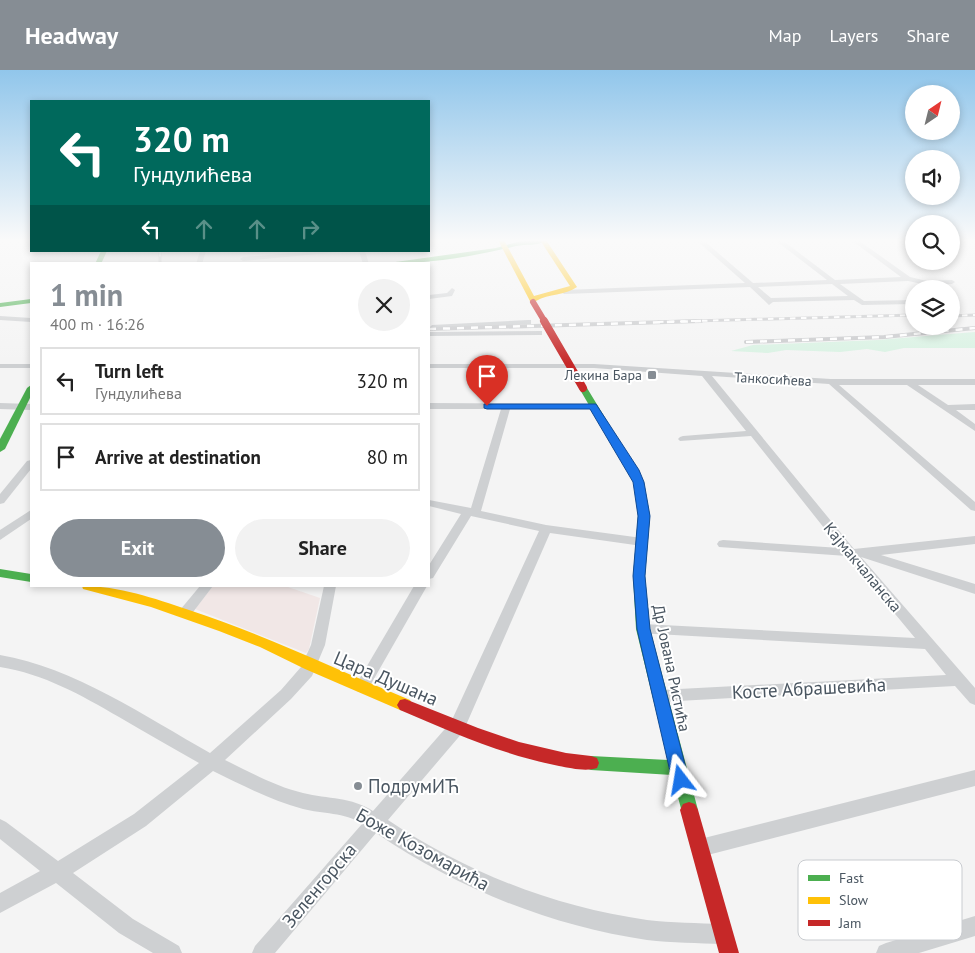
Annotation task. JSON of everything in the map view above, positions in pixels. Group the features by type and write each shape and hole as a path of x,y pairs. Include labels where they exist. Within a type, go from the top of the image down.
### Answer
{"street":[{"name":"Др Јована Ристића","path":"523,281 593,406 639,482 644,516 639,576 644,629 677,768 729,953"},
{"path":"560,281 564,290"},
{"path":"746,281 769,302 859,300 905,302"},
{"path":"524,284 532,290 591,290 826,281"},
{"path":"832,281 859,300"},
{"path":"430,297 450,295 452,290"},
{"path":"533,301 538,296 564,290"},
{"path":"0,305 30,301"},
{"path":"0,318 30,320"},
{"path":"430,327 528,322"},
{"path":"430,334 539,333"},
{"path":"0,366 30,366"},
{"name":"Танкосићева","path":"430,366 571,366 831,382 973,384"},
{"name":"Кајмакчаланска","path":"706,375 856,553 926,644 975,699"},
{"path":"831,382 975,508"},
{"path":"910,383 975,428"},
{"path":"2,441 26,407 30,392"},
{"path":"0,406 26,407"},
{"path":"430,406 593,406"},
{"path":"430,573 471,512 506,406"},
{"path":"946,408 975,407"},
{"path":"683,439 753,433"},
{"path":"0,501 30,463"},
{"path":"430,503 546,529 642,542"},
{"path":"0,536 30,515"},
{"name":"Зеленгорска","path":"262,953 457,728 546,529"},
{"path":"723,544 856,553 975,540"},
{"path":"856,553 975,589"},
{"path":"0,573 30,578"},
{"name":"Цара Душана","path":"92,587 185,613 265,643 310,665 457,728 516,750 583,762 677,768"},
{"path":"185,613 206,587"},
{"path":"0,903 56,873 122,832 212,762 273,706 310,665 318,645 330,587"},
{"path":"362,687 421,587"},
{"path":"644,629 926,644"},
{"name":"Боже Козомарића","path":"0,661 19,664 53,675 82,688 212,762 257,784 302,801 357,810 418,850 497,890 575,916 648,930 723,934"},
{"name":"Косте Абрашевића","path":"660,696 958,680"},
{"path":"700,848 975,778"},
{"path":"0,828 126,926 172,953"},
{"path":"962,930 975,926"},
{"path":"886,953 929,940"}],"shaded area":[{"path":"212,587 288,587 320,598 309,649 306,653 195,609"}],"green space":[{"path":"975,332 975,348 904,348 885,352 867,349 840,352 786,350 768,353 731,351 753,345 877,340 960,335 960,333"}],"railway":[{"path":"658,322 905,315"},
{"path":"960,316 975,315"},
{"path":"430,329 701,321"},
{"path":"746,342 884,337 975,328"}],"traffic: fast":[{"path":"0,305 30,301"},
{"path":"583,388 639,482 644,516 639,576 643,629 689,810"},
{"path":"0,449 30,390"},
{"path":"0,573 30,578"},
{"path":"591,763 677,768"}],"traffic: slow":[{"path":"522,281 533,302"},
{"path":"533,300 543,295 574,287 570,281"},
{"path":"92,587 153,603 224,627 265,643 310,665 405,705"}],"traffic: jam":[{"path":"533,302 583,388"},
{"path":"405,705 496,742 542,755 591,763"},
{"path":"689,810 729,953"}],"place":[{"name":"Лекина Бара","path":"652,375"},
{"name":"ПодрумИЋ","path":"358,786"}],"route":[{"path":"487,406 593,406 633,470 639,482 644,516 639,576 644,629 681,780"}]}
